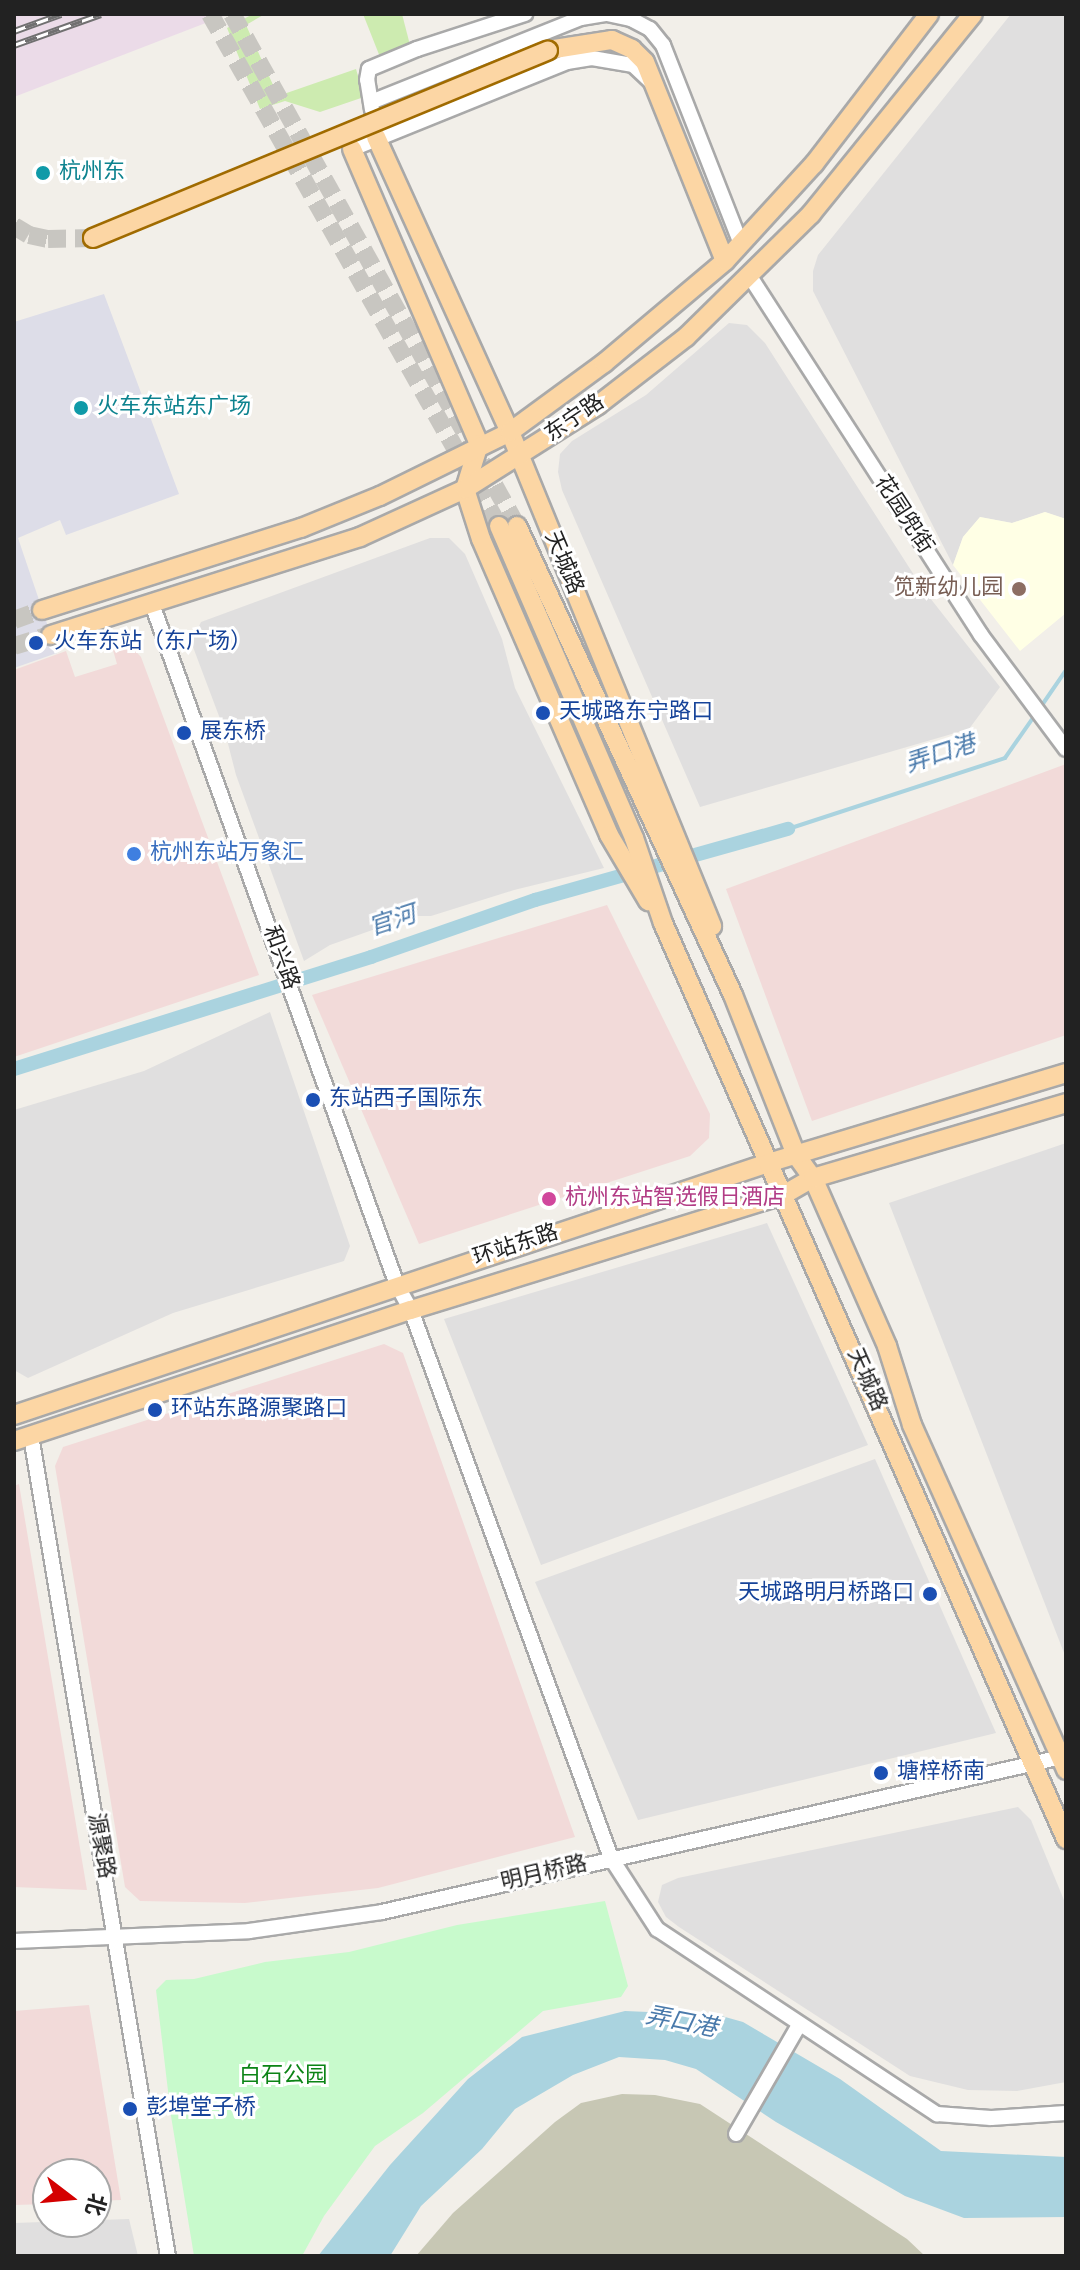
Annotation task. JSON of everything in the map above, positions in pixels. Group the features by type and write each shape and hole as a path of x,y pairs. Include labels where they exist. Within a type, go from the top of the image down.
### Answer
{"main road":[{"name":"东宁路","path":"42,610 301,528 380,496 479,444 510,432 604,363 725,261 814,164 929,14"},
{"name":"东宁路","path":"51,635 360,537 465,489 598,405 686,337 811,214 973,14"},
{"path":"93,238 548,50 612,40 632,49 645,62 658,88 684,166 725,261"},
{"name":"天城路","path":"376,137 520,456 796,1155 813,1178 887,1346 912,1425 1064,1761"},
{"path":"352,149 479,444 465,489"},
{"name":"天城路","path":"465,489 481,539 616,849 663,923"},
{"name":"天城路","path":"668,834 508,526 635,843 663,923 768,1163 785,1194 1066,1839"},
{"name":"环站东路","path":"14,1415 768,1163 1066,1073"},
{"name":"环站东路","path":"22,1438 411,1310 785,1194 813,1178 1066,1103"}],"street":[{"path":"376,137 367,80 369,69 417,49 525,14"},
{"path":"371,102 581,18 607,14 631,19 650,29 663,45 741,244"},
{"path":"352,149 567,62 592,58 633,65 658,88"},
{"name":"花园兜街","path":"749,275 981,635 1066,749"},
{"name":"和兴路","path":"152,604 397,1285 411,1310 611,1858 657,1929 937,2114 991,2118 1066,2113"},
{"name":"源聚路","path":"22,1438 115,1939 168,2256"},
{"name":"明月桥路","path":"14,1941 249,1931 382,1912 611,1858 1064,1761"},
{"path":"736,2134 799,2025"}],"shaded area":[{"path":"14,14 229,14 14,97"},
{"path":"1011,14 1066,14 1066,519 1045,512 1012,523 980,517 963,537 953,565 813,291 813,271 818,255"},
{"name":"火车东站东广场","path":"104,294 179,494 66,535 60,520 18,538 57,653 14,668 14,322"},
{"path":"729,323 747,325 765,343 923,589 1000,687 969,729 700,807 562,490 558,472 560,454 572,441 646,395"},
{"name":"笕新幼儿园","path":"1045,512 1066,519 1066,613 1020,651 953,565 963,537 980,517 1012,523"},
{"path":"430,538 449,538 465,554 502,639 515,688 604,868 514,890 431,916 412,916 330,945 304,961 236,775 225,732 193,647 193,638 201,622"},
{"name":"杭州东站万象汇","path":"124,639 141,657 259,975 14,1057 14,670 66,651 75,677 117,664 110,640"},
{"path":"1066,764 1066,1035 812,1121 726,889"},
{"path":"607,905 710,1114 709,1138 690,1156 419,1244 312,995"},
{"path":"270,1012 350,1246 344,1261 173,1313 28,1378 14,1370 14,1110 144,1071"},
{"path":"1066,1143 1066,1658 889,1203"},
{"path":"767,1223 868,1445 541,1565 444,1319"},
{"path":"384,1344 403,1353 575,1837 378,1888 245,1903 140,1901 125,1887 55,1466 63,1447"},
{"path":"875,1459 996,1733 638,1820 535,1582"},
{"path":"19,1484 87,1890 14,1887 14,1486"},
{"path":"1018,1807 1031,1820 1066,1905 1066,2082 1017,2091 968,2090 910,2076 679,1927 666,1917 658,1902 662,1885 678,1878"},
{"path":"89,2005 121,2200 112,2200 112,2158 32,2158 32,2204 14,2205 14,2011"},
{"path":"622,2094 655,2095 700,2104 907,2239 925,2256 416,2256 453,2213 555,2122 581,2103"},
{"path":"129,2219 138,2256 14,2256 14,2223 32,2222 32,2238 112,2238 112,2220"}],"green space":[{"path":"253,14 265,14 246,25 278,96 356,69 364,97 320,112 285,101 260,109 227,28"},
{"path":"363,14 402,14 410,45 380,57"},
{"name":"白石公园","path":"605,1901 628,1986 621,1997 543,2011 423,2113 375,2146 324,2216 302,2256 194,2256 171,2116 156,1990 166,1980 194,1979 265,1962 349,1952 457,1925"}],"water":[{"path":"625,2011 718,2015 743,2022 840,2079 941,2151 1066,2157 1066,2217 964,2218 905,2196 776,2122 696,2069 665,2060 619,2057 573,2075 515,2109 482,2149 421,2206 390,2256 318,2256 390,2165 468,2079 522,2037"}],"waterway":[{"name":"弄口港","path":"1040,708 1066,670"},
{"name":"弄口港","path":"788,829 1005,758 1035,715"},
{"name":"官河","path":"14,1069 371,957 535,900 788,829"}],"tunnel":[{"path":"210,14 499,526"},
{"path":"232,14 517,526"},
{"path":"14,226 29,235 48,239 93,238"},
{"path":"14,620 42,610"},
{"path":"14,646 51,635"}],"railway":[{"path":"14,31 61,14"},
{"path":"14,45 101,14"}],"place":[{"name":"杭州东","path":"43,173"},
{"name":"火车东站东广场","path":"81,408"},
{"name":"笕新幼儿园","path":"1019,589"},
{"name":"火车东站（东广场）","path":"36,643"},
{"name":"天城路东宁路口","path":"543,713"},
{"name":"展东桥","path":"184,733"},
{"name":"杭州东站万象汇","path":"134,854"},
{"name":"东站西子国际东","path":"313,1100"},
{"name":"杭州东站智选假日酒店","path":"549,1199"},
{"name":"环站东路源聚路口","path":"155,1410"},
{"name":"天城路明月桥路口","path":"930,1594"},
{"name":"塘梓桥南","path":"881,1773"},
{"name":"彭埠堂子桥","path":"130,2109"}]}
